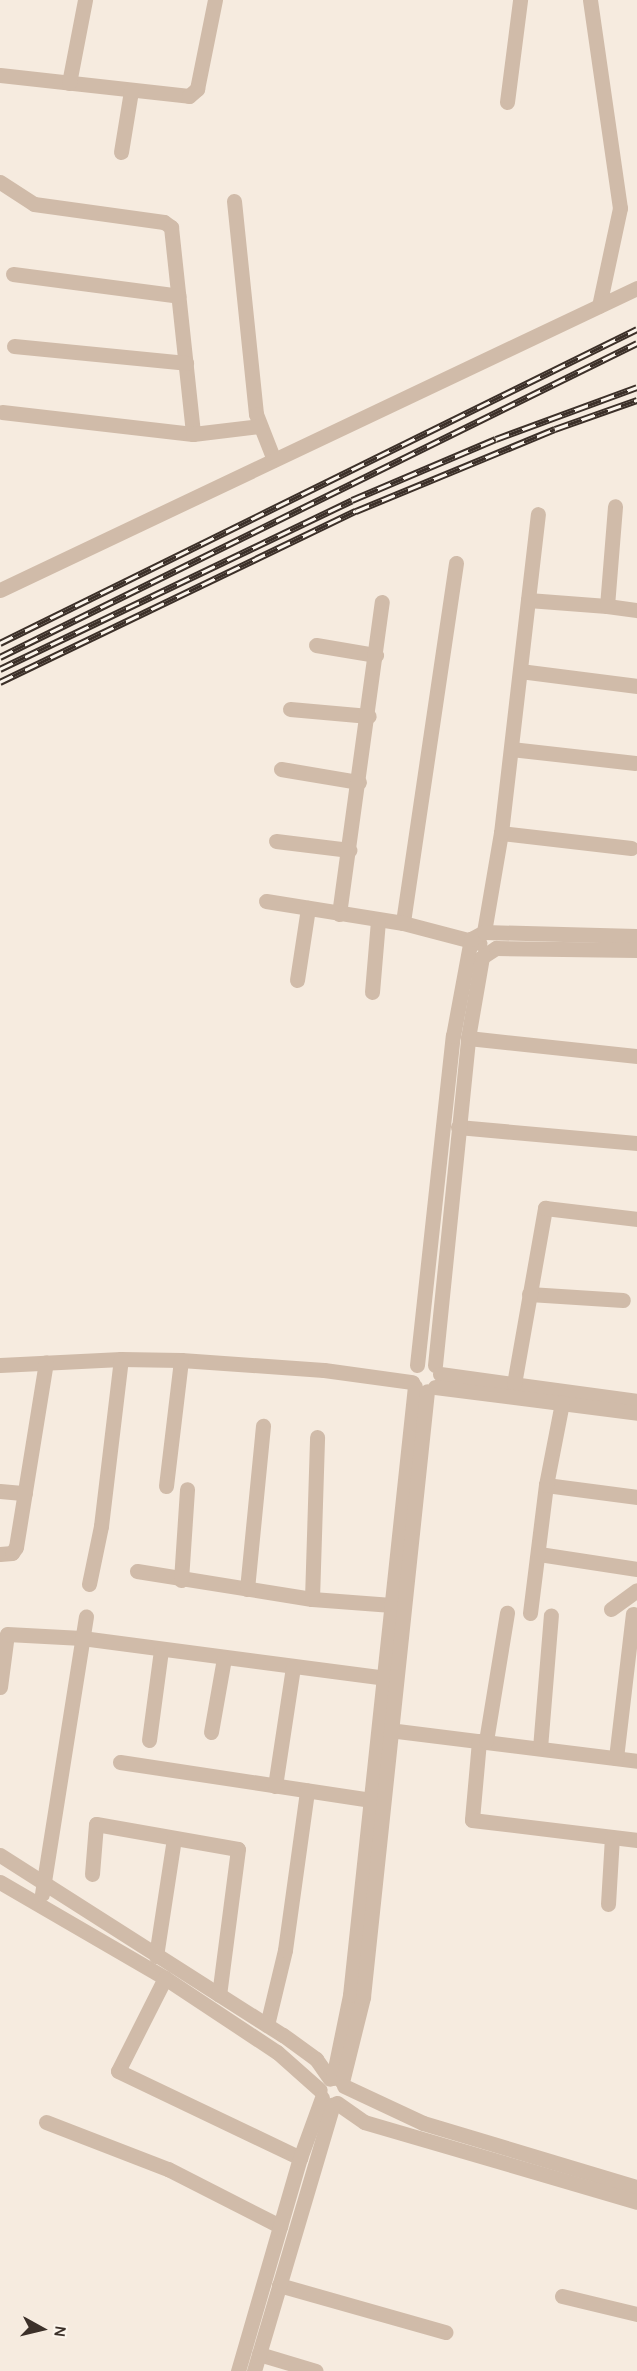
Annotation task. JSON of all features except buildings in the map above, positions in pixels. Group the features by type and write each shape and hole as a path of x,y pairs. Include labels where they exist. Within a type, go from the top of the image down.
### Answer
{"street":[{"path":"69,83 85,0"},
{"path":"0,75 182,96 194,94 215,0"},
{"path":"507,102 520,0"},
{"path":"590,0 620,208 598,306"},
{"path":"121,152 131,91"},
{"path":"0,182 34,204 168,224 172,232 193,434"},
{"path":"234,201 260,426 274,460"},
{"path":"13,274 179,296"},
{"path":"0,590 637,288"},
{"path":"14,346 186,363"},
{"path":"2,412 193,434 260,426"},
{"path":"607,606 615,506"},
{"path":"254,2371 333,2090 363,1997 385,1730 424,1377 453,1036 501,833 538,514"},
{"path":"403,923 456,562"},
{"path":"528,600 637,610"},
{"path":"339,914 369,716 382,602"},
{"path":"316,645 376,655"},
{"path":"520,671 637,686"},
{"path":"290,709 369,716"},
{"path":"511,749 635,763"},
{"path":"281,769 359,782"},
{"path":"501,833 631,848"},
{"path":"276,841 349,850"},
{"path":"266,901 477,935 637,936"},
{"path":"297,980 308,908"},
{"path":"372,992 378,920"},
{"path":"477,935 490,948 637,950"},
{"path":"238,2371 300,2158 333,2090 350,1995 370,1800 385,1730 384,1678 392,1605 468,1038 482,957 490,948"},
{"path":"468,1038 637,1056"},
{"path":"458,1126 637,1143"},
{"path":"514,1384 544,1208 637,1219"},
{"path":"529,1294 623,1300"},
{"path":"0,1365 121,1359 181,1360 390,1377 424,1377 514,1384 637,1401"},
{"path":"89,1584 101,1526 121,1359"},
{"path":"166,1486 181,1360"},
{"path":"0,1554 12,1553 16,1547 46,1362"},
{"path":"424,1377 562,1403 637,1413"},
{"path":"530,1613 546,1485 562,1403"},
{"path":"247,1589 263,1426"},
{"path":"312,1599 317,1437"},
{"path":"546,1485 637,1497"},
{"path":"181,1580 187,1489"},
{"path":"0,1491 25,1492"},
{"path":"539,1554 637,1569"},
{"path":"136,1571 181,1580 312,1599 392,1605"},
{"path":"611,1610 637,1590"},
{"path":"507,1613 483,1741 472,1820 637,1840"},
{"path":"616,1758 633,1614"},
{"path":"540,1748 551,1615"},
{"path":"38,1905 45,1886 86,1616"},
{"path":"0,1687 8,1634 82,1638 384,1678"},
{"path":"149,1740 161,1650"},
{"path":"211,1732 224,1658"},
{"path":"275,1786 293,1667"},
{"path":"385,1730 637,1761"},
{"path":"120,1762 370,1800"},
{"path":"267,2025 285,1950 308,1791"},
{"path":"92,1874 96,1824 238,1849 219,1995"},
{"path":"608,1904 612,1837"},
{"path":"156,1956 174,1838"},
{"path":"0,1855 45,1886 267,2025 316,2059 333,2090 423,2123 637,2187"},
{"path":"0,1882 165,1978 278,2052 333,2090 364,2122 637,2202"},
{"path":"165,1978 118,2071 300,2158"},
{"path":"46,2122 168,2169 280,2226"},
{"path":"279,2284 445,2332"},
{"path":"562,2296 637,2314"},
{"path":"259,2354 316,2371"}],"railway":[{"path":"0,643 637,329"},
{"path":"0,657 637,343"},
{"path":"0,669 352,500 496,439 637,387"},
{"path":"0,682 356,511 555,429 637,400"}]}
